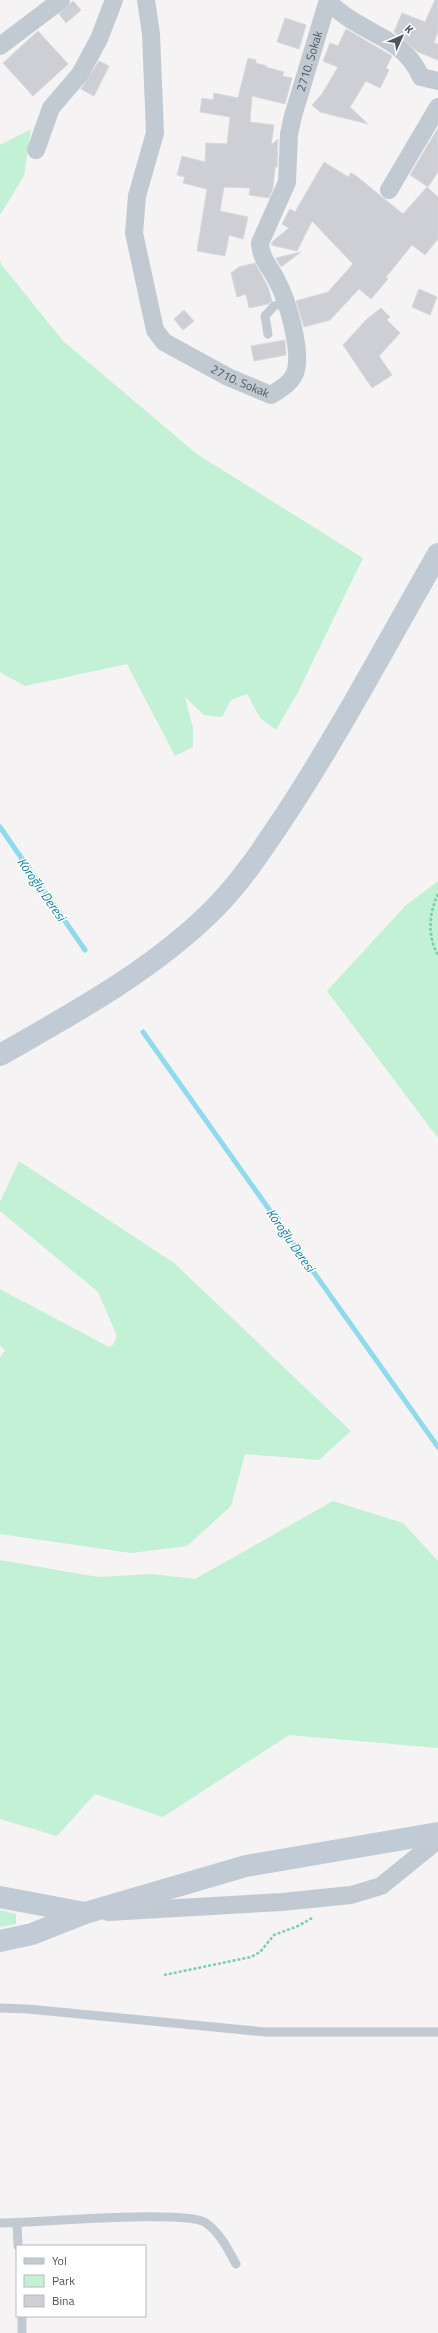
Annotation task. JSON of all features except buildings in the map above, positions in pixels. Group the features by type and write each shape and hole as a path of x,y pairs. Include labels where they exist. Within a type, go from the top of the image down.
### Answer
{"main road":[{"path":"0,1055 71,1015 147,964 213,910 234,887 311,776 438,554"},
{"path":"0,1941 32,1934 85,1913 246,1866 438,1832"},
{"path":"0,1897 85,1913"}],"street":[{"path":"0,46 62,0"},
{"path":"36,150 51,108 80,74 98,39 114,0"},
{"name":"2710. Sokak","path":"146,0 151,34 154,133 136,196 134,233 154,330 164,342 228,377 271,395 288,384 296,370 298,344 278,282 260,251 260,243 287,182 289,134 293,116 328,1"},
{"path":"328,1 350,19 406,52 415,64 421,77 438,81"},
{"path":"389,190 438,107"},
{"path":"85,1913 282,1902 351,1895 381,1886 438,1840"}],"lane":[{"path":"268,334 265,316 267,311 285,303"},
{"path":"0,2008 265,2032 438,2032"},
{"path":"0,2223 175,2216 182,2217 205,2222 223,2240 236,2264"},
{"path":"17,2223 18,2245"},
{"path":"22,2317 22,2333"}],"path":[{"path":"438,894 432,907 431,937 438,955"},
{"path":"164,1975 251,1957 260,1952 274,1935 298,1926 318,1914"}],"green space":[{"path":"31,129 24,176 0,215 0,145"},
{"path":"0,259 1,264 63,341 197,454 363,558 298,692 276,730 260,718 247,694 231,700 222,717 204,715 185,697 193,728 193,747 175,756 127,664 25,686 0,672"},
{"path":"438,881 438,1138 327,991 405,906"},
{"path":"19,1161 174,1263 351,1431 319,1460 245,1454 231,1506 187,1546 131,1553 0,1534 0,1357 5,1350 0,1346 0,1289 109,1347 113,1345 117,1336 98,1292 0,1211 0,1202"},
{"path":"333,1501 403,1523 438,1561 438,1748 289,1735 163,1817 95,1794 57,1836 0,1819 0,1560 98,1577 152,1574 195,1579"},
{"path":"0,1910 16,1914 16,1924 0,1927"}],"waterway":[{"name":"Köroğlu Deresi","path":"0,827 85,950"},
{"name":"Köroğlu Deresi","path":"143,1032 438,1447"}]}
